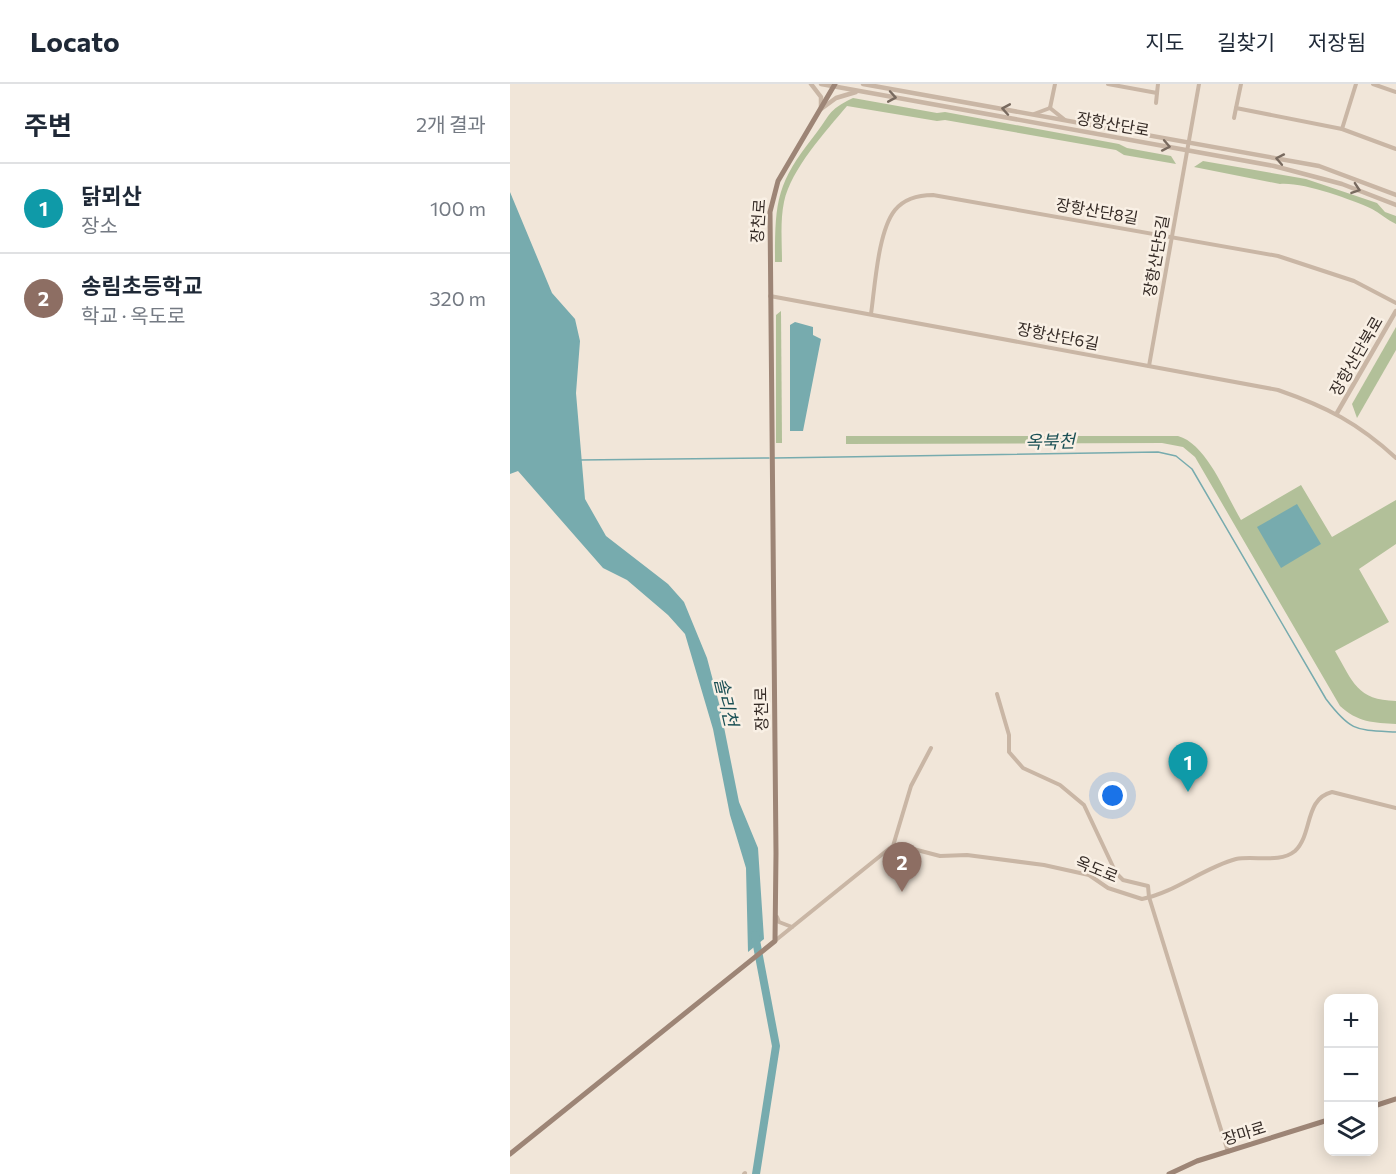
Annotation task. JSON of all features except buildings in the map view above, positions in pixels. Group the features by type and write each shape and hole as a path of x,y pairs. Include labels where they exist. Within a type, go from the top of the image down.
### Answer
{"main road":[{"name":"장천로","path":"775,941 770,212 772,196 778,181 835,85"},
{"path":"510,1154 775,941"},
{"path":"1378,1105 1396,1099"},
{"name":"장마로","path":"1169,1174 1228,1152 1324,1122"}],"street":[{"path":"811,84 821,97 821,109"},
{"name":"장항산단로","path":"821,84 1296,171 1342,184 1396,205"},
{"name":"장항산단로","path":"865,84 1319,166 1396,195"},
{"path":"1050,108 1055,84"},
{"path":"1108,84 1157,93"},
{"path":"1156,103 1158,84"},
{"name":"장항산단5길","path":"1149,366 1199,84"},
{"path":"1234,118 1241,84"},
{"path":"1342,129 1356,84"},
{"path":"1373,84 1396,92"},
{"path":"821,109 836,98 862,92"},
{"path":"1032,114 1050,108"},
{"path":"1050,108 1065,120"},
{"path":"1236,108 1342,129 1396,149"},
{"name":"장항산단8길","path":"871,314 889,219 897,208 920,195 933,195 1278,256 1321,268 1354,281 1396,303"},
{"name":"장항산단6길","path":"770,296 1278,390 1337,413 1377,441 1396,458"},
{"name":"장항산단북로","path":"1337,413 1396,311"},
{"path":"996,694 1009,735 1009,752 1023,768 1060,785 1084,805 1116,873 1124,880 1148,886 1149,897 1228,1152"},
{"path":"775,941 893,847 911,786 931,748"},
{"path":"1149,897 1237,859 1278,857 1289,854 1302,841 1315,804 1323,794 1332,792 1396,808"},
{"name":"옥도로","path":"893,847 898,845 940,856 968,855 1044,865 1089,875 1108,888 1142,899 1149,897"},
{"path":"775,914 779,922 793,928"}],"green space":[{"path":"853,98 937,113 945,112 1119,144 1127,148 1171,156 1176,164 1124,155 1116,150 945,120 937,121 847,106 810,151 788,189 782,217 782,262 775,262 777,208 785,181 801,153 830,114 838,106"},
{"path":"1203,161 1306,179 1377,203 1385,212 1396,216 1396,224 1372,209 1326,192 1194,167"},
{"path":"781,311 782,443 776,443 776,315"},
{"path":"1396,327 1396,350 1357,418 1352,404"},
{"path":"846,436 1178,436 1198,449 1207,460 1241,520 1301,485 1332,537 1396,500 1396,544 1359,569 1389,622 1335,651 1352,680 1364,693 1383,700 1396,701 1396,724 1359,718 1340,706 1195,457 1183,447 1162,443 846,444"}],"water":[{"path":"510,192 552,293 575,319 580,341 576,393 585,499 606,536 668,584 684,602 707,658 720,707 739,802 758,848 764,939 748,952 746,868 730,815 713,729 685,634 668,615 627,580 603,568 518,471 510,474"},
{"path":"795,322 813,327 813,335 821,339 803,431 790,431 790,325"},
{"path":"1297,504 1321,544 1281,568 1257,527"}],"waterway":[{"name":"옥북천","path":"774,458 1158,452 1176,456 1192,469 1326,699 1342,718 1355,727 1372,731 1396,732"},
{"name":"옥북천","path":"579,460 769,458"},
{"name":"솔리천","path":"755,935 776,1046 756,1174"}],"place":[{"name":"닭뫼산","path":"1188,792"},
{"name":"송림초등학교","path":"902,892"}]}
